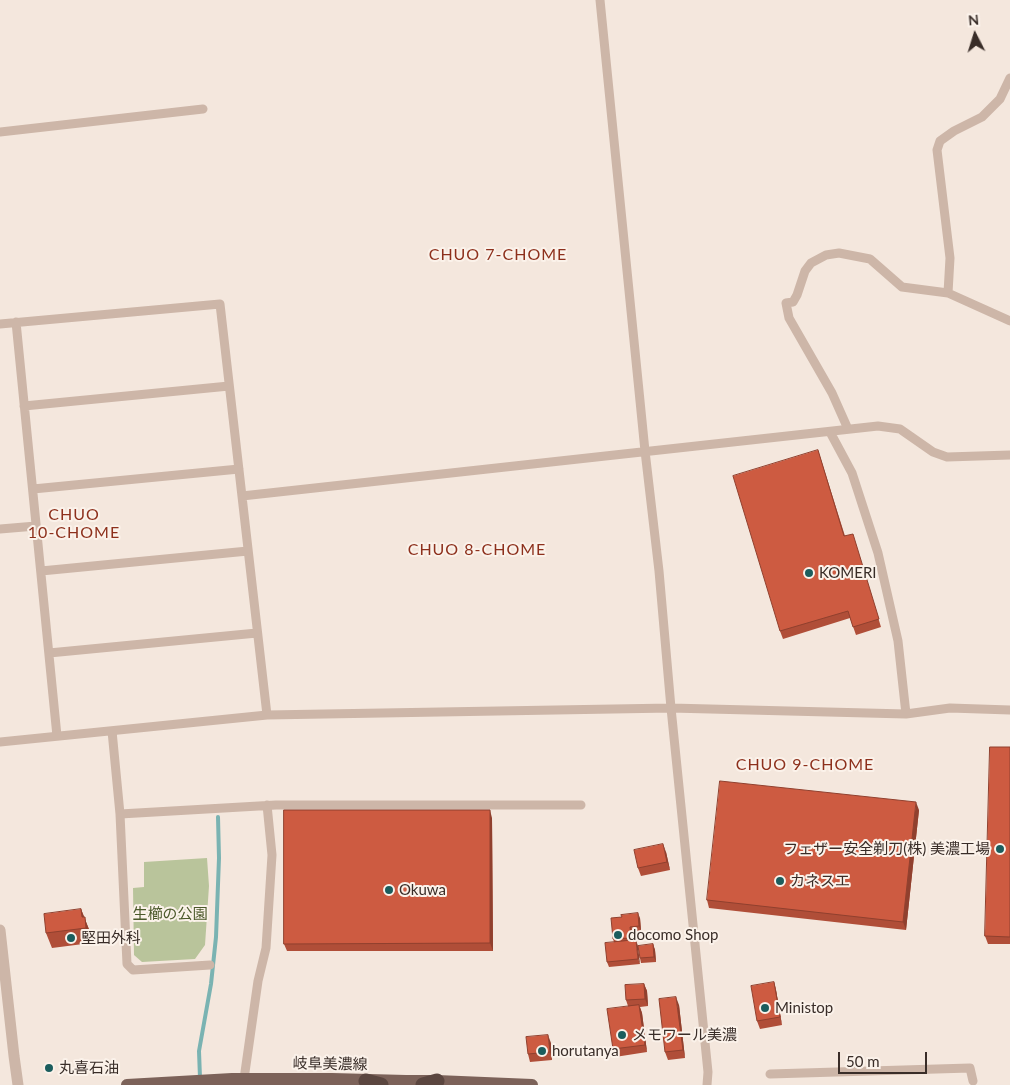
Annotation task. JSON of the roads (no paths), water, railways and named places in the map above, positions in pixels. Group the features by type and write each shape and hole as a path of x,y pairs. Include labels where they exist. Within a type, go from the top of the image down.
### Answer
{"highway":[{"path":"366,1081 381,1085"}],"main road":[{"name":"岐阜美濃線","path":"127,1085 244,1079 332,1079 532,1085"}],"street":[{"path":"600,0 645,451 659,571 708,1072 707,1085"},
{"path":"948,293 950,258 938,150 940,141 954,130 982,116 1000,100 1010,78"},
{"path":"0,132 203,109"},
{"path":"848,429 832,393 789,318 786,303 793,302 804,271 811,263 826,255 839,252 870,259 902,287 948,293 1010,321"},
{"path":"0,324 220,304 267,715"},
{"path":"16,322 57,736"},
{"path":"24,406 229,386"},
{"path":"242,496 878,426 900,429 933,452 947,457 1010,455"},
{"path":"830,432 852,473 878,553 898,641 906,714"},
{"path":"32,489 239,469"},
{"path":"0,529 36,526"},
{"path":"41,571 248,550"},
{"path":"49,653 258,633"},
{"path":"0,742 267,715 671,708 906,714 950,708 1010,710"},
{"path":"112,731 120,814 127,964 133,970 210,965"},
{"path":"120,814 267,805 580,805"},
{"path":"244,1079 258,981 266,948 272,855 267,805"},
{"path":"0,930 18,1085"},
{"path":"770,1074 970,1068 973,1081"}],"waterway":[{"path":"200,1078 199,1051 211,984 216,937 219,858 218,817"}],"place":[{"name":"KOMERI","path":"809,573"},
{"name":"フェザー安全剃刀(株) 美濃工場","path":"1000,849"},
{"name":"カネスエ","path":"780,881"},
{"name":"Okuwa","path":"389,890"},
{"name":"docomo Shop","path":"618,935"},
{"name":"堅田外科","path":"71,938"},
{"name":"Ministop","path":"765,1008"},
{"name":"メモワール美濃","path":"622,1035"},
{"name":"horutanya","path":"542,1051"},
{"name":"丸喜石油","path":"49,1068"}],"district":[{"name":"CHUO 7-CHOME","path":"498,255"},
{"name":"CHUO 10-CHOME","path":"74,524"},
{"name":"CHUO 8-CHOME","path":"477,550"},
{"name":"CHUO 9-CHOME","path":"805,765"}],"park label":[{"name":"生櫛の公園","path":"170,914"}]}
